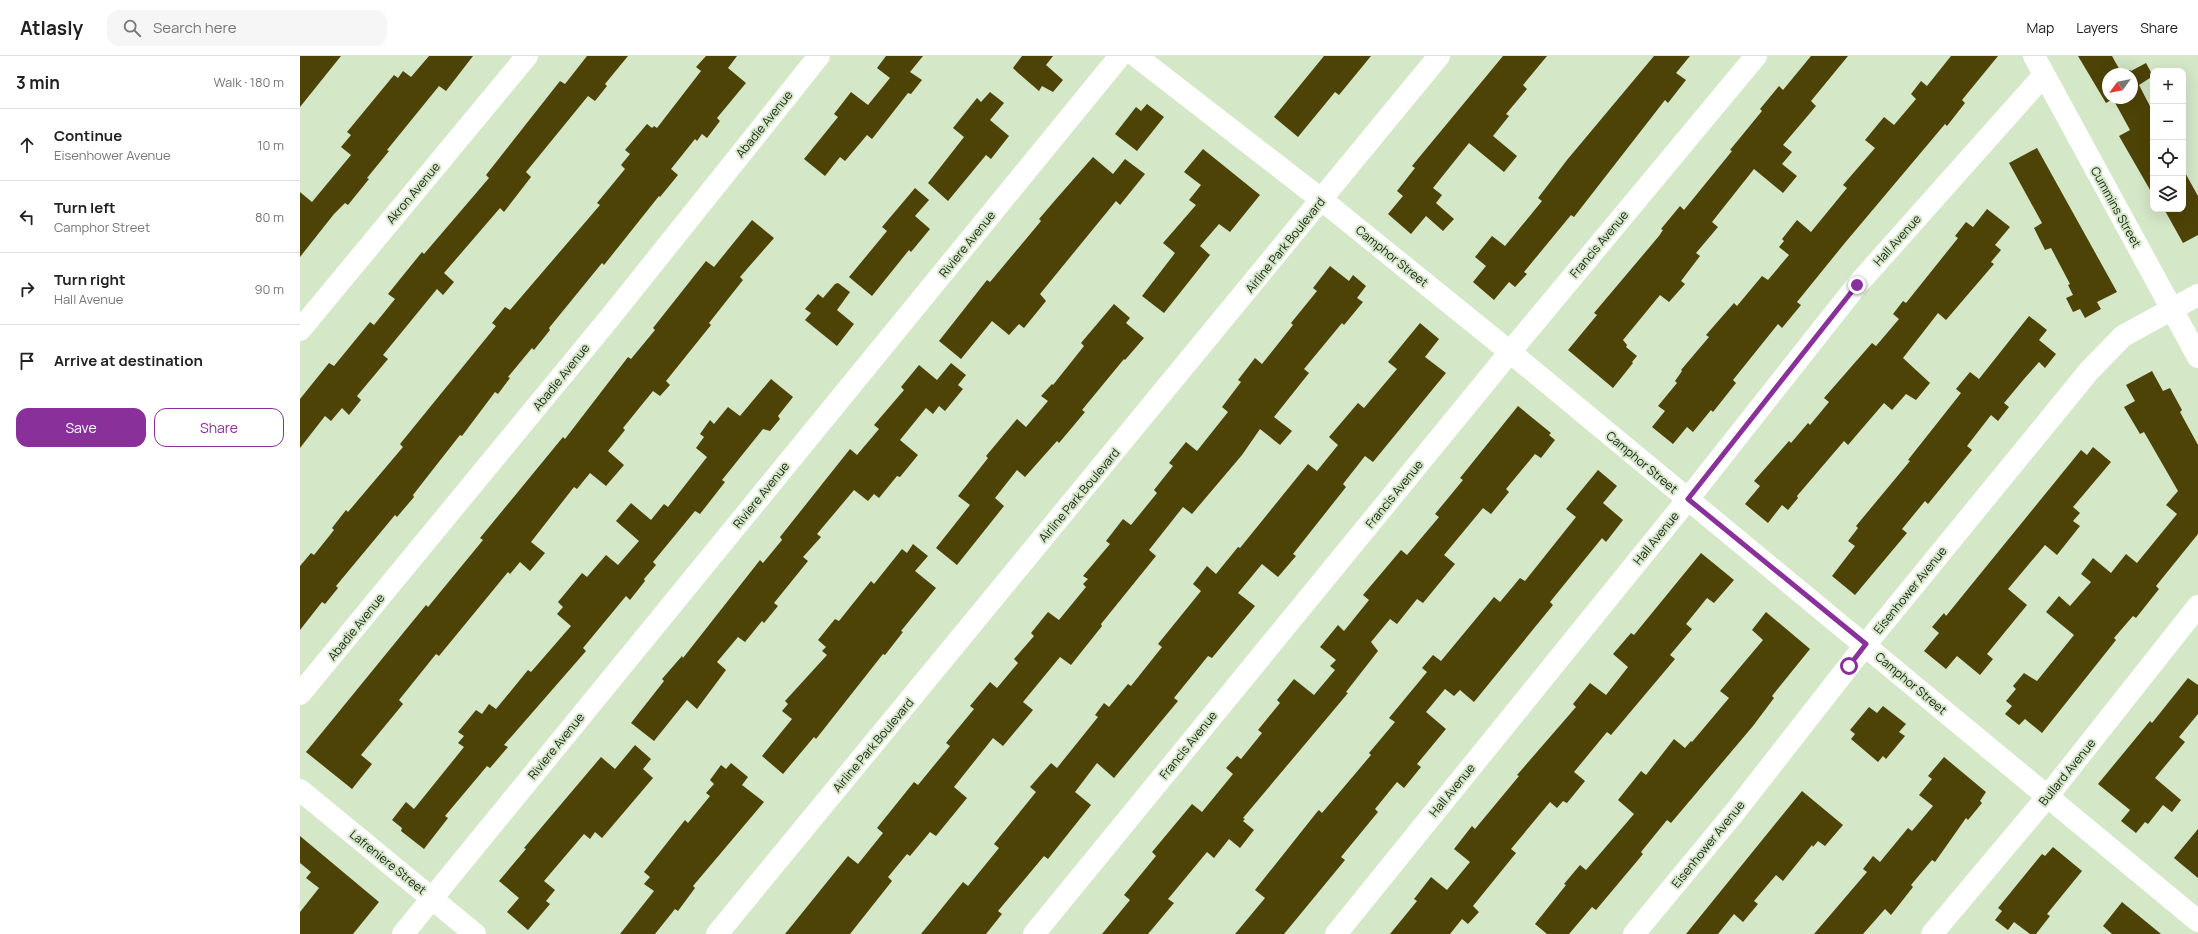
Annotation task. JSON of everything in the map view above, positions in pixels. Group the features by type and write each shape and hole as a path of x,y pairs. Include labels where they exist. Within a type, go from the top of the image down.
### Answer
{"street":[{"name":"Akron Avenue","path":"300,330 528,56"},
{"name":"Abadie Avenue","path":"300,694 612,315 819,56"},
{"name":"Riviere Avenue","path":"403,934 1120,56"},
{"name":"Camphor Street","path":"1136,56 1322,200 1510,352 1866,644 2047,797 2198,921"},
{"name":"Airline Park Boulevard","path":"717,934 1439,56"},
{"name":"Francis Avenue","path":"1034,934 1510,352 1756,56"},
{"name":"Cummins Street","path":"2034,56 2198,357"},
{"name":"Hall Avenue","path":"1336,934 1688,499 1857,285 2044,75"},
{"name":"Eisenhower Avenue","path":"1634,934 1734,813 1866,644 2089,371 2123,336 2198,295"},
{"name":"Bullard Avenue","path":"1932,934 2047,797 2198,606"},
{"name":"Lafreniere Street","path":"300,790 475,934"}],"building":[{"path":"300,56 341,56 300,107"},
{"path":"429,56 473,56 446,91 439,86 387,150 389,151 348,205 345,203 334,214 300,257 300,192 312,202 351,155 341,147 351,135 347,132 394,75 398,78 403,71 411,77"},
{"path":"587,56 628,56 605,84 607,86 595,101 588,96 526,172 531,177 504,212 500,208 444,273 454,282 443,295 437,289 383,355 388,359 357,396 361,400 349,415 342,408 331,421 325,416 300,448 300,399 329,363 334,366 370,322 374,325 395,299 388,294 422,252 424,254 489,178 486,175 560,81 565,84"},
{"path":"706,56 737,56 728,68 746,83 717,118 720,121 707,138 702,134 697,141 695,139 671,169 678,175 660,197 659,196 604,265 602,263 549,328 550,330 534,350 532,348 508,377 510,378 498,394 495,392 462,436 460,435 413,495 414,497 397,517 395,515 336,586 338,588 325,604 322,602 300,630 300,566 311,553 314,555 334,530 332,528 346,510 348,512 403,447 400,444 496,326 492,323 505,307 510,310 600,205 597,203 625,169 621,165 630,154 625,150 647,124 652,128 654,126 657,128 701,71 696,67"},
{"path":"886,56 923,56 910,72 922,80 911,94 908,93 872,139 867,135 845,161 840,157 825,176 804,159 838,117 834,114 851,92 868,105 890,78 877,68"},
{"path":"1022,56 1053,56 1046,65 1063,80 1053,92 1042,86 1039,91 1013,68"},
{"path":"1324,56 1371,56 1339,95 1335,92 1298,137 1274,117"},
{"path":"1503,56 1547,56 1523,85 1527,89 1506,114 1509,116 1493,136 1517,156 1504,172 1469,143 1433,188 1442,195 1436,203 1454,219 1443,231 1426,216 1411,234 1388,214 1403,196 1397,191 1415,168 1412,166"},
{"path":"1654,56 1690,56 1676,73 1686,80 1668,103 1665,100 1574,217 1571,215 1524,272 1527,274 1515,287 1509,282 1494,300 1473,282 1486,266 1475,257 1492,236 1505,246 1542,201 1538,198 1567,160"},
{"path":"1811,56 1848,56 1811,101 1816,106 1783,145 1792,152 1782,164 1797,176 1783,193 1754,169 1712,222 1718,227 1696,253 1700,256 1681,281 1685,284 1669,302 1660,295 1623,340 1627,345 1626,347 1637,356 1613,388 1568,350 1597,315 1594,313 1659,236 1663,230 1661,229 1680,206 1684,210 1732,151 1730,150 1762,111 1760,109 1779,86 1783,90"},
{"path":"1951,56 1998,56 1962,100 1965,103 1947,126 1945,124 1797,302 1801,305 1782,328 1778,324 1733,380 1736,383 1713,412 1711,410 1693,432 1687,427 1673,444 1652,427 1665,411 1658,406 1677,383 1675,381 1682,371 1681,370 1709,337 1706,335 1734,303 1737,306 1762,276 1768,280 1789,255 1779,247 1784,241 1782,239 1797,220 1811,232 1847,188 1843,185 1875,148 1865,140 1884,117 1894,125 1916,99 1911,94 1921,81 1927,86"},
{"path":"2078,56 2112,56 2119,68 2102,68 2102,96"},
{"path":"2146,63 2150,70 2150,78 2139,85 2150,106 2150,190 2119,136 2130,130 2116,104 2138,104 2138,68 2137,68"},
{"path":"990,92 1004,103 990,120 1009,136 991,159 986,155 948,201 928,183 964,137 953,128 977,98 981,102"},
{"path":"1147,104 1164,117 1137,151 1115,134 1136,107 1141,111"},
{"path":"2037,148 2117,292 2097,302 2101,309 2085,318 2080,309 2073,312 2066,298 2073,295 2068,285 2070,284 2051,248 2045,250 2034,228 2042,223 2009,163"},
{"path":"1203,149 1260,195 1230,232 1219,224 1200,246 1210,255 1164,313 1142,296 1175,253 1163,243 1196,205 1189,200 1201,185 1184,172"},
{"path":"1093,157 1113,174 1125,159 1145,174 1120,205 1116,201 1040,294 1046,301 1024,328 1019,324 1009,335 992,321 961,359 939,341 987,280 990,282 1041,221 1039,219"},
{"path":"2186,174 2198,196 2198,235 2183,243 2166,212 2186,212"},
{"path":"915,188 929,200 915,216 930,229 911,252 909,250 872,296 849,277 887,231 882,227"},
{"path":"1987,209 2010,227 1995,245 2001,250 1991,262 1994,264 1946,320 1938,313 1903,358 1930,383 1916,400 1906,394 1892,410 1884,403 1848,445 1844,441 1797,496 1798,498 1788,510 1782,505 1768,523 1745,504 1760,486 1754,481 1789,441 1791,443 1808,423 1810,425 1829,402 1824,398 1872,343 1876,346 1899,319 1893,314 1903,301 1906,303 1958,238 1955,236 1966,222 1973,227"},
{"path":"752,220 774,238 740,277 743,280 709,323 711,325 666,381 670,385 660,396 653,391 623,428 625,430 608,451 624,465 606,486 590,473 577,489 574,487 531,542 545,553 530,571 520,562 510,574 508,572 439,656 436,654 399,700 403,704 361,755 372,764 352,789 306,752 426,605 428,607 483,540 480,538 563,437 565,439 628,357 631,359 655,330 653,328 706,261 714,267"},
{"path":"1330,266 1349,281 1353,275 1366,286 1357,298 1363,302 1344,325 1342,323 1304,369 1309,373 1274,417 1292,431 1280,445 1260,429 1242,455 1192,514 1183,507 1149,550 1156,556 1101,624 1102,626 1071,665 1060,657 1023,702 1033,710 1003,746 993,738 954,787 967,798 936,836 930,832 910,856 907,854 888,877 892,881 850,934 785,934 848,856 858,864 883,833 877,828 914,782 918,785 950,746 946,743 974,709 970,706 990,682 997,688 1018,663 1014,659 1034,636 1031,633 1048,612 1059,620 1086,587 1083,584 1088,579 1083,576 1110,544 1106,541 1123,519 1131,525 1157,493 1154,490 1173,466 1169,463 1186,442 1197,451 1228,412 1222,407 1241,382 1238,380 1255,358 1262,364 1293,325 1291,323 1317,291 1313,288"},
{"path":"838,283 850,292 837,310 854,324 837,346 805,320 811,313 805,309 818,294 823,298 835,284"},
{"path":"1114,304 1130,318 1126,323 1144,338 1125,360 1124,359 1082,410 1085,412 1059,443 1057,441 1025,477 1017,470 995,498 1004,506 957,565 936,548 970,505 958,496 988,458 986,456 1017,419 1026,427 1048,401 1041,396 1052,384 1053,385 1084,346 1081,343"},
{"path":"2029,316 2047,330 2039,340 2056,354 2045,368 2039,362 2024,379 2004,403 2009,407 1998,421 1991,415 1967,446 1972,450 1928,504 1925,501 1902,529 1907,533 1855,595 1832,576 1855,546 1848,541 1858,528 1856,526 1910,461 1908,460 1961,393 1956,389 1970,372 1979,379"},
{"path":"1420,323 1439,339 1425,357 1446,373 1373,462 1365,456 1343,484 1346,487 1293,554 1296,556 1278,577 1262,564 1238,593 1255,606 1212,658 1208,656 1174,698 1178,701 1114,778 1097,763 1075,792 1091,805 1048,859 1044,856 998,911 1002,914 986,934 921,934 963,882 968,886 999,848 994,844 1036,792 1030,787 1051,763 1057,768 1098,717 1095,715 1104,703 1109,707 1128,684 1131,686 1162,647 1158,644 1201,591 1193,584 1207,566 1216,574 1238,547 1240,548 1308,464 1317,471 1338,445 1329,437 1358,403 1364,408 1397,369 1388,362"},
{"path":"951,363 966,375 958,385 963,389 945,411 939,406 933,414 926,408 900,440 918,455 900,477 897,476 879,498 874,494 868,501 854,490 817,534 821,537 803,557 808,561 774,603 778,606 764,623 762,621 745,642 738,637 717,662 726,670 697,709 687,700 654,741 631,723 664,681 662,679 682,656 683,658 760,560 763,563 782,540 780,537 850,449 857,455 879,429 874,425 904,390 901,387 919,365 937,380"},
{"path":"2152,371 2163,391 2170,388 2182,410 2180,412 2198,445 2198,534 2156,586 2159,589 2136,618 2133,616 2114,638 2116,640 2042,733 2025,719 2019,725 2005,714 2012,706 2006,701 2016,689 2013,686 2024,673 2037,681 2074,635 2046,612 2059,596 2070,606 2091,582 2081,574 2093,558 2111,573 2126,554 2137,563 2177,514 2166,505 2178,491 2144,432 2140,434 2124,407 2135,401 2126,385"},
{"path":"771,379 793,397 778,416 780,419 770,431 763,429 722,480 725,482 700,514 695,511 653,562 656,565 644,579 645,581 630,600 626,596 583,648 586,651 504,745 508,747 490,768 487,766 445,816 448,818 424,849 401,831 402,828 392,820 406,802 414,809 464,747 458,743 464,736 458,732 476,710 482,714 489,704 496,709 528,670 531,672 571,626 557,614 563,607 558,602 582,573 587,577 606,555 618,565 639,541 616,521 631,503 651,520 664,504 668,507 707,457 696,448 704,437 700,434 710,420 714,424 728,407 740,416"},
{"path":"1518,406 1551,433 1549,435 1555,440 1541,458 1535,454 1506,489 1509,492 1491,514 1483,508 1444,555 1455,564 1423,603 1417,599 1397,624 1390,619 1371,642 1378,651 1346,692 1348,693 1243,818 1245,819 1243,821 1254,830 1240,848 1229,839 1214,858 1207,852 1168,899 1174,903 1148,934 1102,934 1130,900 1124,895 1156,856 1152,852 1192,804 1202,812 1233,774 1226,768 1237,756 1241,759 1262,733 1258,730 1280,703 1277,700 1294,679 1314,695 1335,670 1330,666 1336,660 1320,647 1338,625 1344,631 1369,600 1363,595 1401,550 1407,555 1439,517 1435,514 1463,480 1460,478"},
{"path":"2093,447 2111,462 2073,507 2080,513 2073,521 2080,526 2057,555 2045,545 2008,589 2027,605 1987,654 1993,659 1980,675 1957,656 1946,669 1924,651 1939,633 1932,627 1944,613 1946,616 2081,450 2087,455"},
{"path":"1598,470 1617,486 1603,503 1623,520 1606,542 1602,538 1550,602 1553,605 1474,702 1460,690 1454,696 1445,689 1426,712 1446,729 1417,764 1421,767 1404,788 1397,782 1375,809 1378,812 1341,857 1345,860 1284,934 1235,934 1265,898 1255,890 1317,812 1319,810 1322,813 1371,755 1369,753 1395,722 1389,718 1427,672 1422,668 1433,655 1441,661 1494,597 1500,602 1520,578 1525,581 1576,517 1566,509"},
{"path":"913,544 928,556 915,571 936,588 901,631 903,632 885,655 883,654 816,739 814,737 783,774 762,756 792,719 782,711 788,704 785,701 827,655 822,651 826,647 818,640 835,619 839,621 871,581 874,584 902,549 907,553"},
{"path":"1701,553 1734,580 1714,603 1707,598 1686,624 1692,629 1670,655 1675,659 1611,735 1607,732 1574,772 1585,781 1567,803 1563,801 1557,808 1550,802 1511,849 1516,853 1473,906 1479,912 1468,924 1462,919 1450,934 1390,934 1417,901 1414,899 1431,877 1447,890 1470,862 1454,849 1472,826 1475,829 1519,776 1517,775 1576,707 1573,704 1590,683 1606,695 1628,667 1613,654 1631,633 1634,635"},
{"path":"1766,612 1810,649 1772,696 1774,698 1753,726 1671,823 1667,820 1641,852 1643,854 1596,910 1592,907 1569,934 1547,934 1535,924 1566,885 1564,884 1580,865 1586,870 1634,814 1618,800 1641,771 1646,775 1674,739 1685,748 1691,741 1692,742 1729,698 1720,691 1763,640 1752,630"},
{"path":"2188,678 2198,685 2198,714 2179,737 2185,742 2155,778 2181,800 2172,812 2163,805 2148,824 2145,822 2136,833 2121,821 2130,810 2098,784 2150,721 2152,723"},
{"path":"1883,706 1906,724 1899,732 1905,736 1886,759 1883,756 1878,762 1851,739 1855,734 1850,730 1869,707 1877,713"},
{"path":"635,745 651,759 643,769 653,778 602,838 595,832 590,839 584,834 544,881 555,890 546,901 550,904 528,930 507,912 519,898 499,881 526,849 524,848 601,757 615,769"},
{"path":"1944,757 1986,792 1980,801 1982,803 1968,820 1966,818 1935,862 1932,860 1911,885 1913,887 1891,915 1885,909 1863,934 1814,934 1867,872 1863,869 1873,856 1880,862 1908,828 1912,831 1933,806 1919,795 1932,779 1928,776"},
{"path":"731,763 748,777 742,785 764,802 693,886 695,888 678,911 675,909 655,934 620,934 654,891 644,884 650,877 644,872 685,820 688,823 710,796 706,793 714,784 710,780 721,765 726,769"},
{"path":"1802,791 1843,825 1825,846 1818,841 1813,847 1812,845 1783,881 1776,875 1754,901 1758,904 1743,922 1734,914 1718,934 1686,934"},
{"path":"2198,829 2198,878 2174,858"},
{"path":"300,836 379,902 353,934 300,934 300,912 319,888 306,878 311,872 300,863"},
{"path":"2053,847 2082,871 2047,914 2050,916 2036,934 2030,934 2014,922 2008,930 1995,920 2002,911 1998,908 2042,854 2045,856"},
{"path":"2122,902 2161,934 2112,934 2103,926"}],"route":[{"path":"1849,666 1866,644 1688,499 1857,285"}]}
